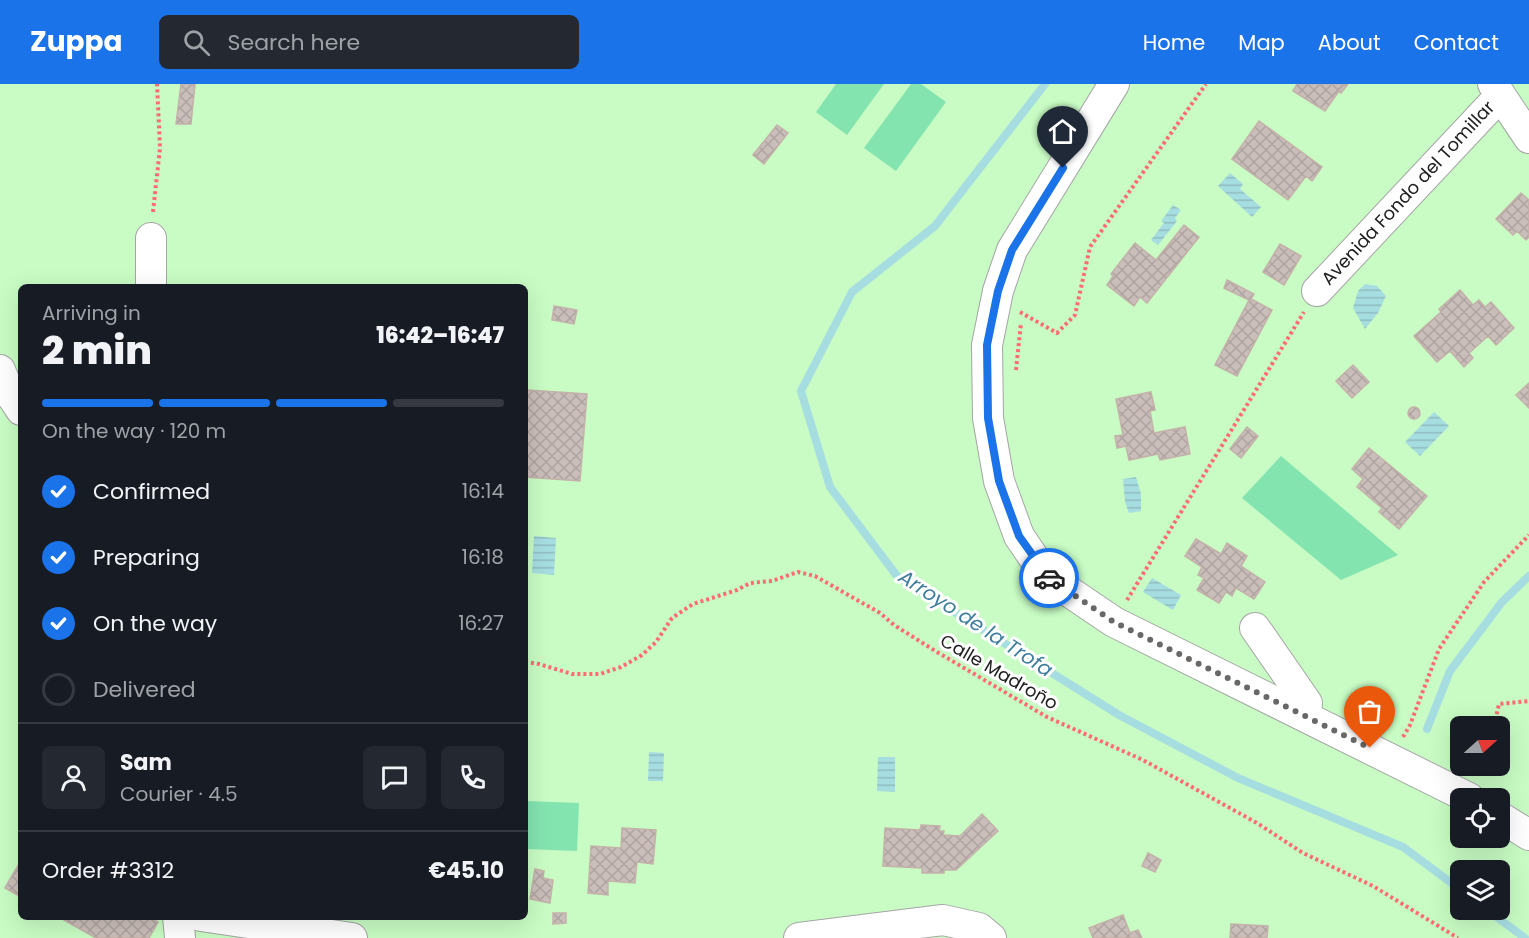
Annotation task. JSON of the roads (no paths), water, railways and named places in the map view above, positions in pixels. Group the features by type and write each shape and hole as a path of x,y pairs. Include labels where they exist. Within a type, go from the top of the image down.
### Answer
{"street":[{"path":"1114,84 1012,250 998,291 987,345 988,418 999,481 1019,536 1046,576 1114,622 1450,788"},
{"path":"1496,90 1529,138"},
{"name":"Avenida Fondo del Tomillar","path":"1317,291 1496,90"},
{"path":"151,238 151,284"},
{"path":"0,370 9,392 18,406"},
{"path":"1255,628 1307,703 1306,716"},
{"path":"1510,823 1529,835"},
{"path":"178,920 180,938"},
{"path":"228,920 352,938"},
{"path":"799,938 943,920 979,928 991,938"}],"water":[{"path":"1230,173 1243,184 1240,189 1261,207 1252,217 1218,186"},
{"path":"1173,205 1181,210 1175,218 1177,221 1158,245 1151,240 1164,223 1161,221"},
{"path":"1365,284 1377,286 1386,296 1378,313 1365,329 1353,308 1358,291"},
{"path":"1434,412 1449,426 1420,456 1405,442"},
{"path":"1136,477 1141,494 1141,511 1129,513 1125,502 1123,479"},
{"path":"534,536 556,538 554,575 532,573"},
{"path":"1152,578 1181,595 1173,610 1143,592"},
{"path":"649,752 664,753 663,781 648,781"},
{"path":"878,757 895,757 895,792 877,791"}],"waterway":[{"name":"Arroyo de la Trofa","path":"1045,84 935,226 852,292 801,391 830,487 897,576 1119,715 1238,778 1403,847 1450,882"},
{"path":"1427,729 1450,671 1502,602 1529,576"},
{"name":"Arroyo de la Trofa","path":"1501,920 1525,938"}]}
